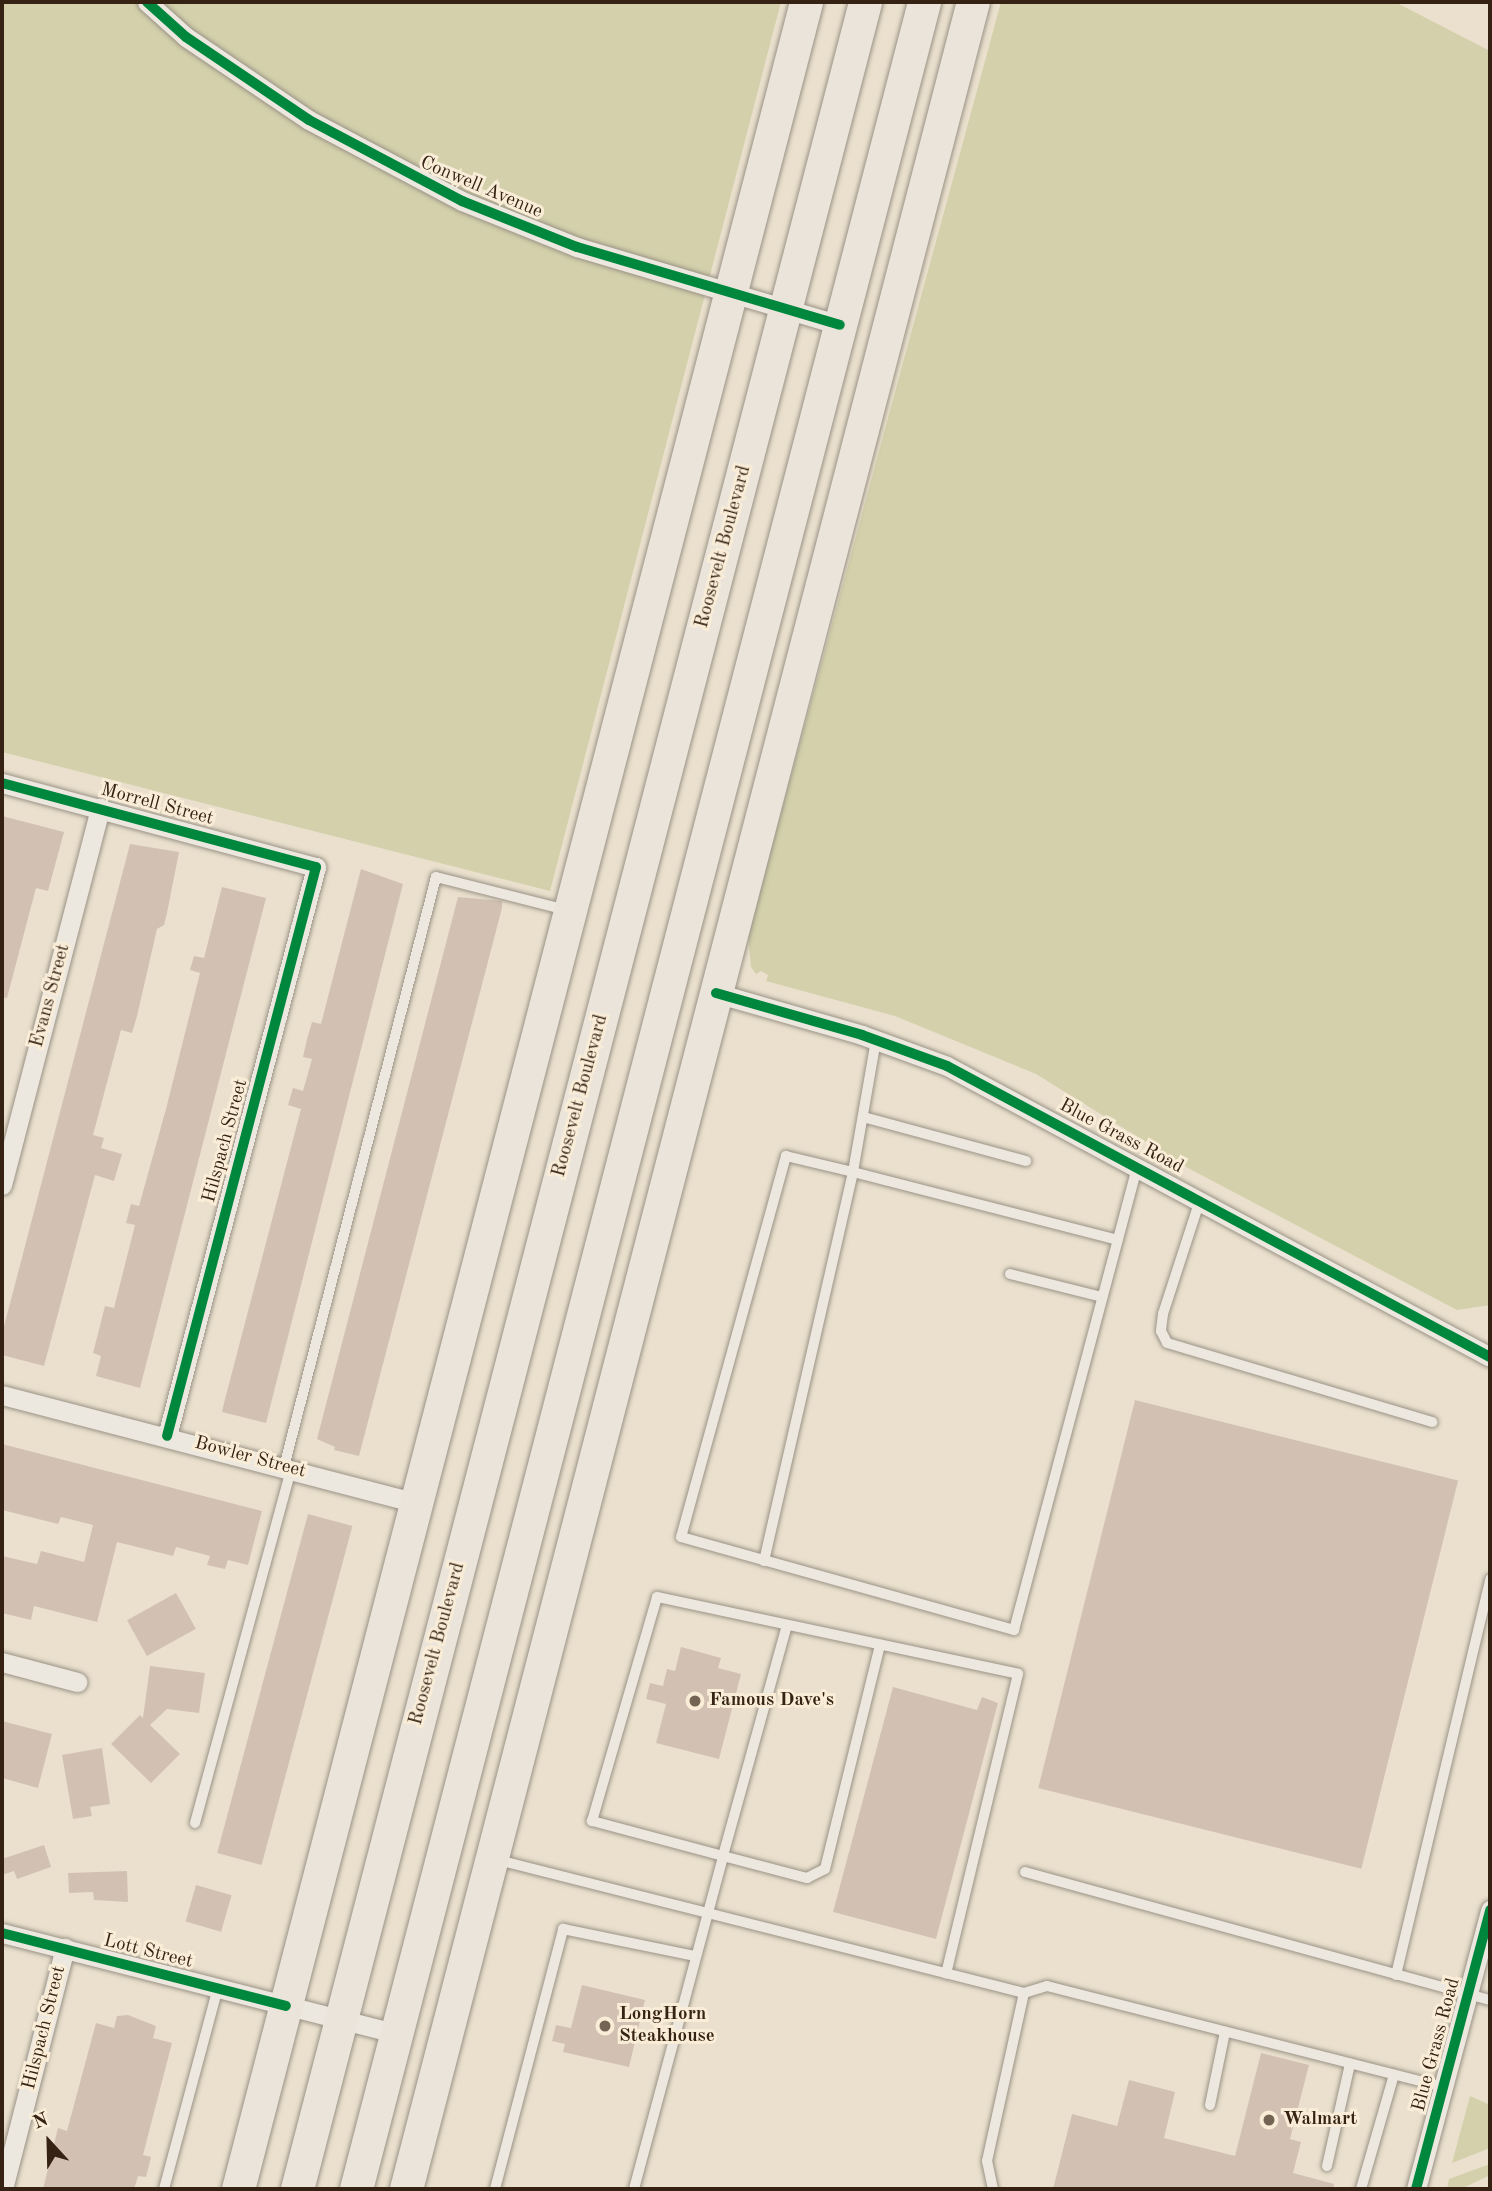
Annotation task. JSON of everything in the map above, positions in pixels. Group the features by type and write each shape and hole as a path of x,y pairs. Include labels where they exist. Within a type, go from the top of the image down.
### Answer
{"highway":[{"path":"238,2189 806,2"},
{"name":"Roosevelt Boulevard","path":"297,2189 865,2"},
{"path":"356,2189 924,2"},
{"path":"405,2189 973,2"},
{"path":"442,1862 540,1673"}],"street":[{"name":"Conwell Avenue","path":"147,2 186,37 267,92 411,177 577,247 840,325"},
{"name":"Morrell Street","path":"2,783 303,863"},
{"name":"Evans Street","path":"2,1185 100,808"},
{"name":"Hilspach Street","path":"167,1436 316,867 303,863"},
{"name":"Blue Grass Road","path":"716,993 876,1040 971,1077 1490,1357"},
{"name":"Bowler Street","path":"2,1395 416,1503"},
{"path":"2,1662 77,1682"},
{"name":"Blue Grass Road","path":"1416,2189 1490,1910"},
{"name":"Lott Street","path":"2,1933 397,2034"},
{"name":"Hilspach Street","path":"3,2189 65,1948"}],"lane":[{"path":"195,1824 436,877 570,911"},
{"path":"764,1561 853,1172 876,1040"},
{"path":"863,1117 1026,1161"},
{"path":"1117,1240 786,1156 681,1538 1014,1630 1137,1166"},
{"path":"1200,1200 1163,1314 1161,1331 1167,1343 1432,1422"},
{"path":"1010,1274 1102,1297"},
{"path":"1396,1975 1490,1579"},
{"path":"880,1645 825,1868 807,1878 592,1821 657,1597 1018,1674 946,1973"},
{"path":"634,2189 694,1956 787,1625"},
{"path":"491,1858 1024,1993 1047,1986 1444,2087"},
{"path":"1025,1872 1490,2000"},
{"path":"495,2189 563,1929 694,1956"},
{"path":"164,2189 218,1988"},
{"path":"993,2189 987,2161 1024,1993"},
{"path":"1210,2105 1225,2032"},
{"path":"1327,2166 1350,2064"},
{"path":"1362,2189 1394,2075"}],"shaded area":[{"path":"2,2 781,2 550,891 2,752"},
{"path":"1001,2 1395,2 1490,51 1490,1305 1457,1310 1188,1168 1036,1074 895,1016 766,981 768,975 761,971 756,974 751,967 748,934"},
{"path":"1470,2096 1490,2105 1490,2148 1452,2163"},
{"path":"1490,2164 1490,2175 1461,2189 1447,2189 1449,2179"}],"building":[{"path":"2,816 64,832 48,891 36,888 7,998 2,997"},
{"path":"130,844 179,852 164,925 157,929 132,1033 121,1030 93,1135 104,1138 101,1148 122,1154 114,1181 95,1175 44,1366 2,1355 2,1334"},
{"path":"361,869 403,884 266,1423 222,1412 301,1109 288,1105 293,1088 303,1091 312,1059 303,1057 307,1039 312,1022 321,1024"},
{"path":"222,887 266,898 140,1388 96,1376 101,1356 93,1353 105,1306 114,1308 135,1225 126,1223 131,1204 139,1206 166,1109 200,973 190,970 194,956 204,958"},
{"path":"458,897 502,901 502,908 359,1456 334,1450 335,1447 317,1439"},
{"path":"1135,1400 1458,1481 1361,1869 1038,1788"},
{"path":"2,1444 262,1511 248,1565 228,1560 225,1569 207,1565 210,1556 176,1547 173,1556 117,1542 97,1622 34,1606 31,1620 2,1613 2,1556 37,1564 41,1551 84,1562 93,1525 61,1517 58,1524 2,1510"},
{"path":"308,1514 352,1526 262,1865 217,1853"},
{"path":"176,1593 196,1629 147,1656 127,1620"},
{"name":"Famous Dave's","path":"681,1647 721,1658 718,1668 741,1674 719,1759 656,1743 666,1704 646,1699 650,1683 663,1686 667,1669 675,1671"},
{"path":"150,1666 205,1673 199,1713 167,1709 150,1725 180,1754 151,1783 111,1744 140,1715 143,1718"},
{"path":"893,1687 977,1710 982,1697 998,1703 936,1939 833,1912"},
{"path":"2,1721 52,1734 38,1788 2,1778"},
{"path":"102,1748 110,1804 90,1807 92,1816 73,1819 62,1755"},
{"path":"44,1845 51,1867 17,1879 14,1871 2,1875 2,1859"},
{"path":"127,1871 128,1902 94,1900 93,1892 69,1893 68,1873"},
{"path":"196,1885 232,1895 221,1932 186,1922"},
{"name":"LongHorn Steakhouse","path":"582,1985 645,2000 629,2067 563,2052 565,2044 552,2041 556,2025 571,2028"},
{"path":"128,2015 156,2026 153,2038 172,2043 143,2155 151,2157 146,2177 138,2176 134,2189 43,2189 58,2128 67,2131 96,2023 114,2028 117,2016"},
{"name":"Walmart","path":"1261,2053 1309,2065 1290,2139 1301,2142 1293,2173 1334,2184 1333,2189 1053,2189 1072,2114 1117,2126 1129,2080 1175,2092 1164,2138 1235,2156"}],"cycle path":[{"path":"147,2 186,37 309,120 462,201 577,247 840,325"},
{"path":"2,783 316,867 167,1436"},
{"path":"716,993 862,1035 947,1066 1490,1357"},
{"path":"1416,2189 1490,1910"},
{"path":"2,1933 286,2006"}],"place":[{"name":"Famous Dave's","path":"695,1701"},
{"name":"LongHorn Steakhouse","path":"605,2026"},
{"name":"Walmart","path":"1269,2120"}]}
